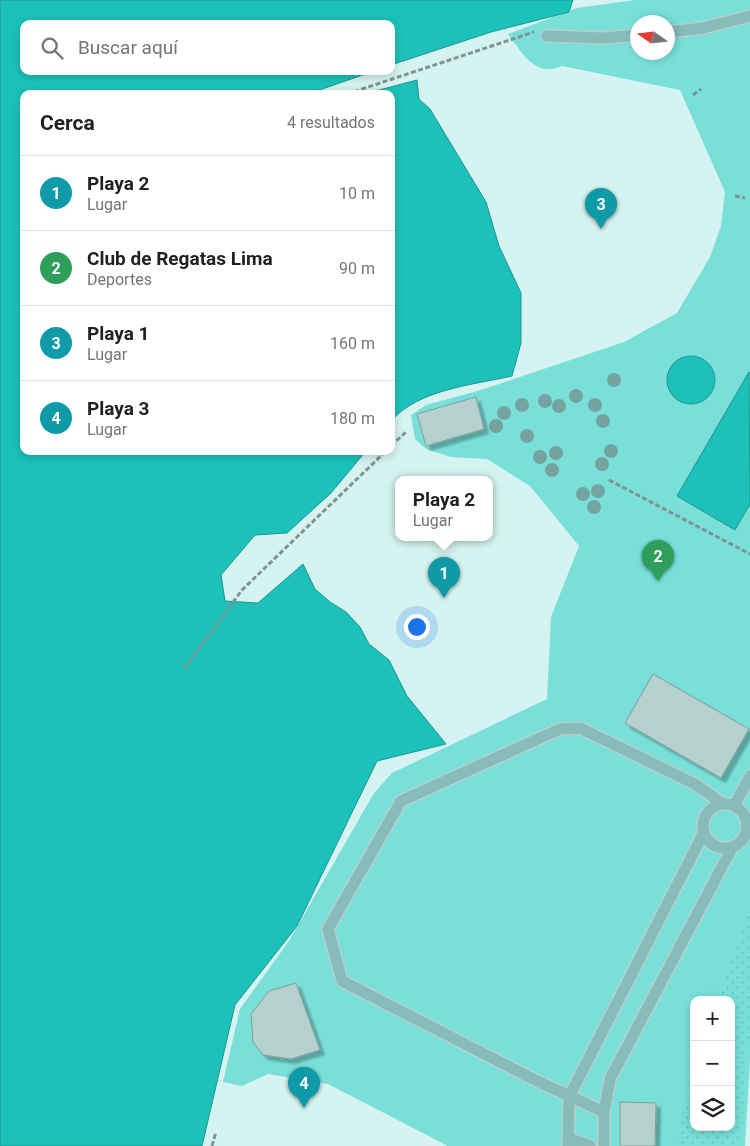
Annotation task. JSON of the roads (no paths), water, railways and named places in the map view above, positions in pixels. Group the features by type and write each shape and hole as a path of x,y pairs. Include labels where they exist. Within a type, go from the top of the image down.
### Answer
{"lane":[{"path":"675,31 703,28 750,16"},
{"path":"545,32 603,38 630,36"},
{"path":"604,1112 569,1097 342,981 328,929 401,801 560,729 580,728 695,784 729,805 745,816 747,830 740,843 733,846 719,847 712,844 704,832 703,826 707,814 711,809 729,805 750,776"},
{"path":"590,1146 568,1142 569,1097 704,832"},
{"path":"604,1146 604,1112 610,1079 733,846"}],"place":[{"name":"Playa 1","path":"601,229"},
{"name":"Club de Regatas Lima","path":"658,581"},
{"name":"Playa 2","path":"444,598"},
{"name":"Playa 3","path":"304,1108"}]}
